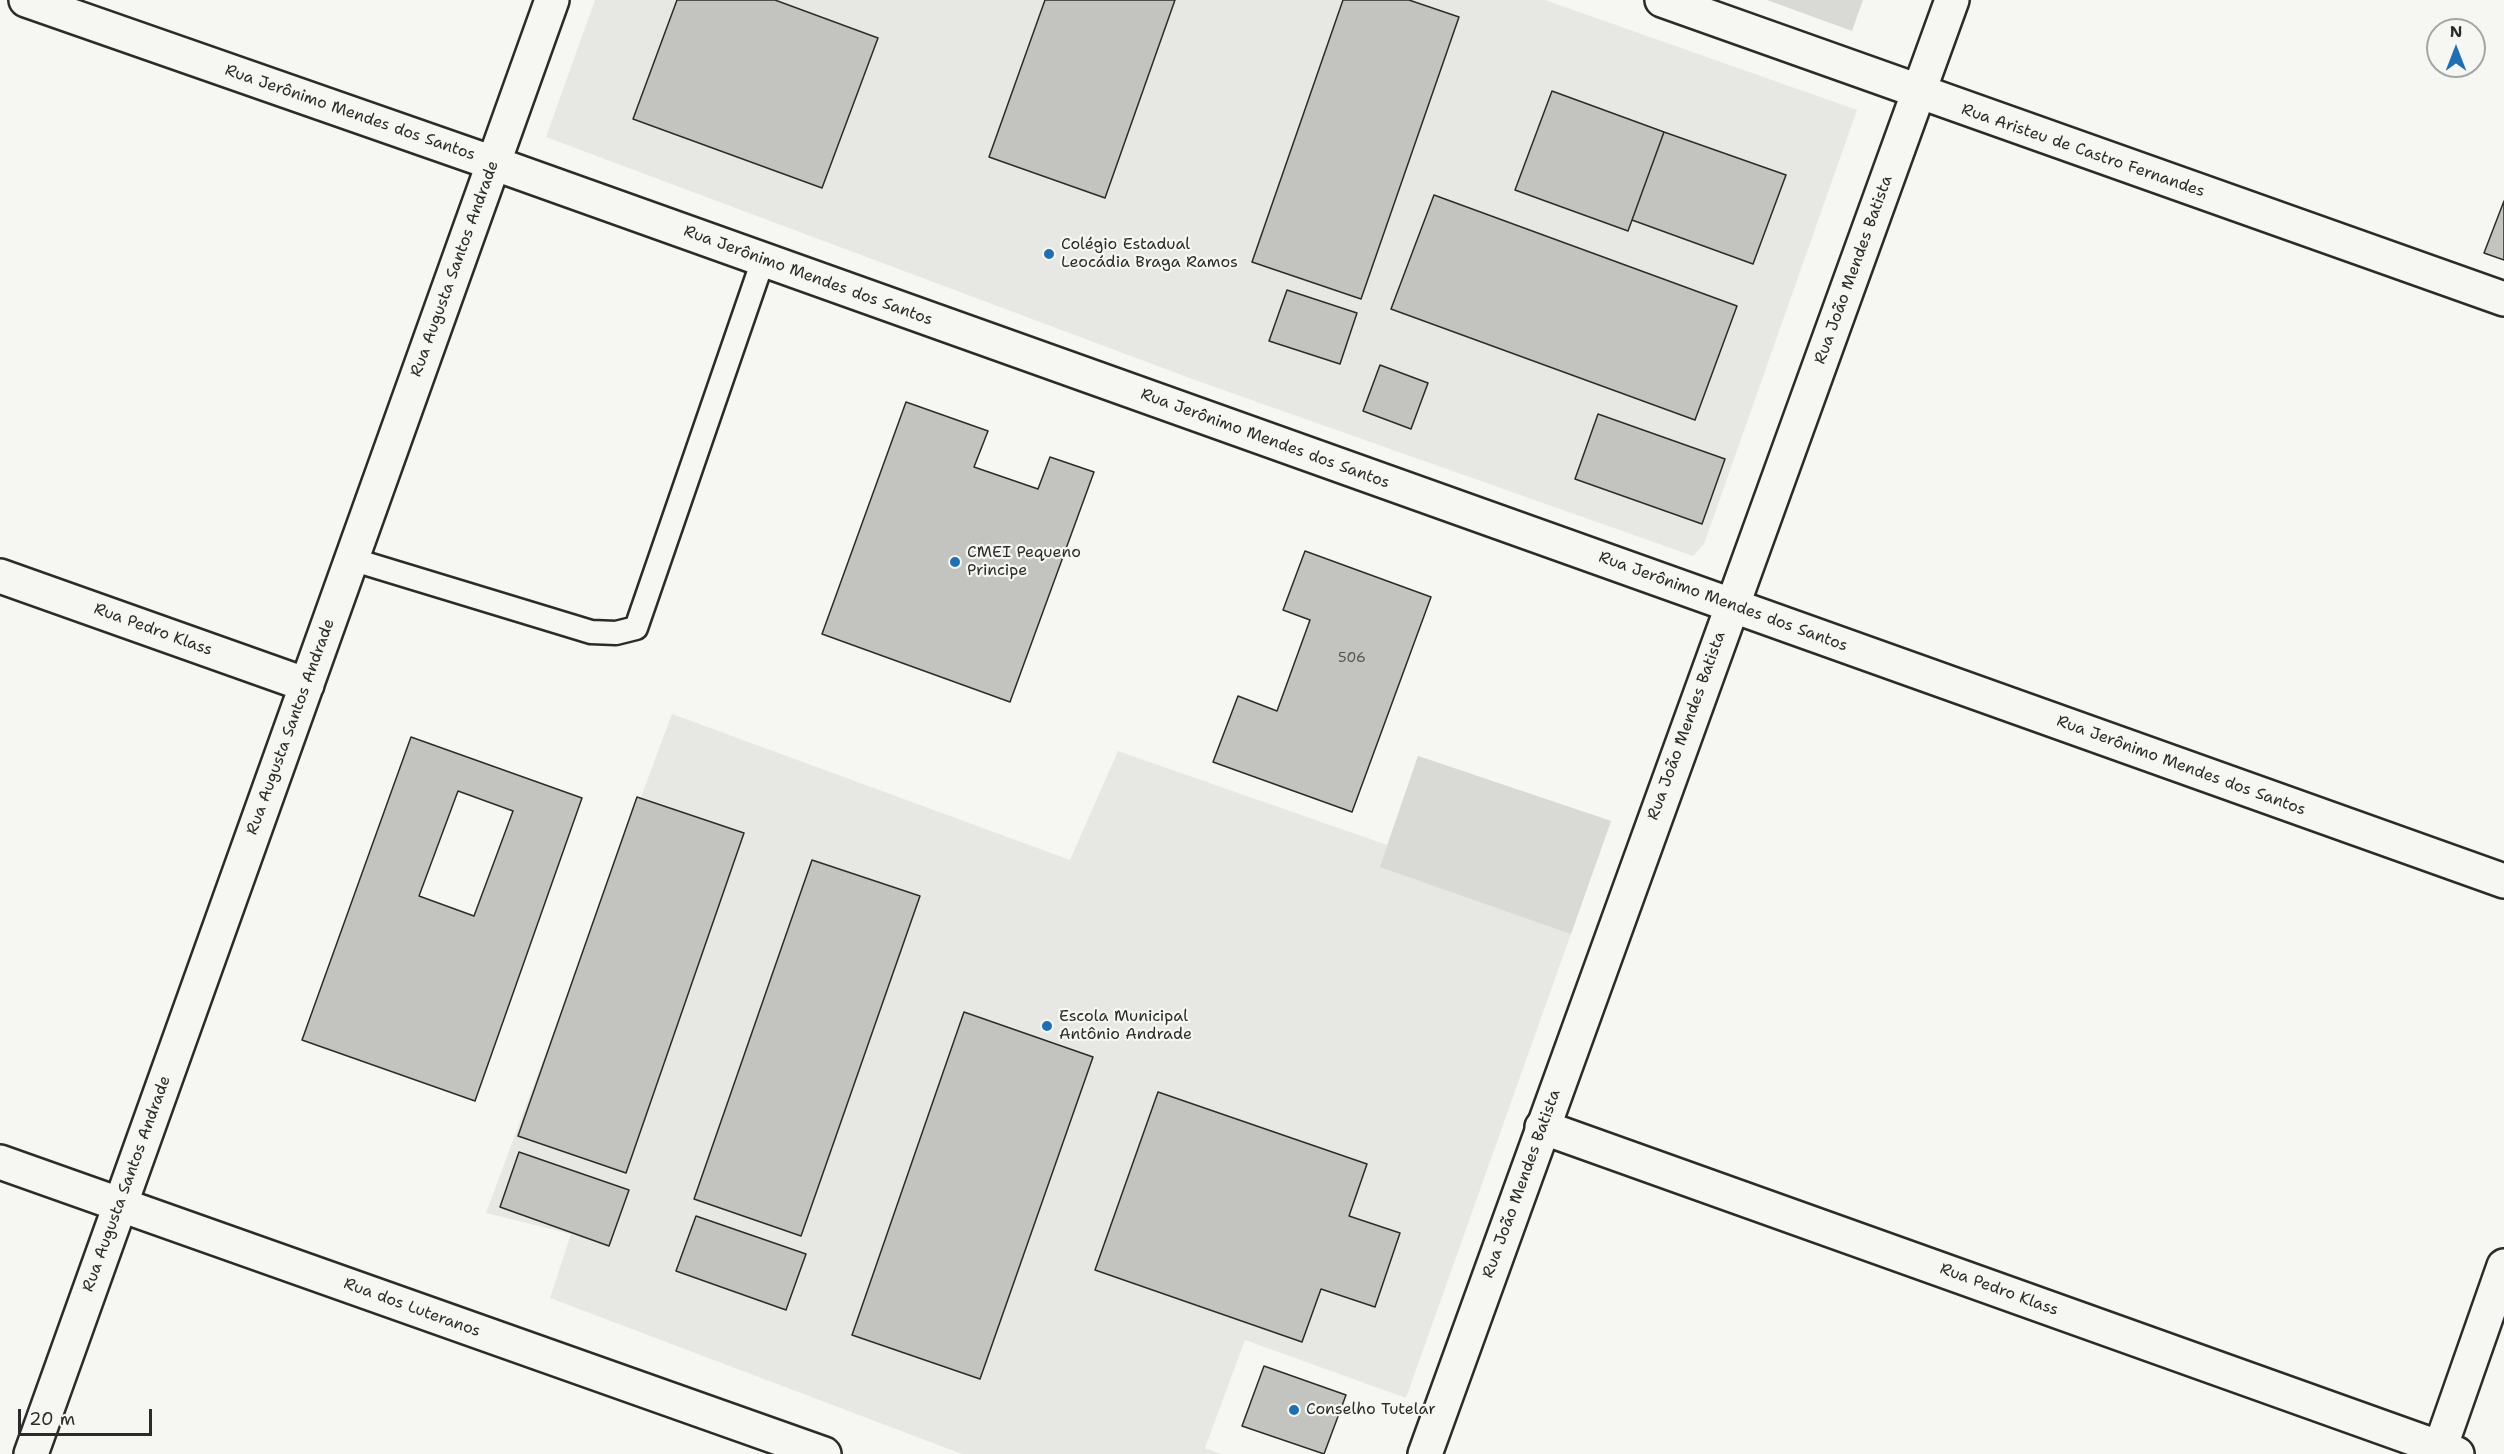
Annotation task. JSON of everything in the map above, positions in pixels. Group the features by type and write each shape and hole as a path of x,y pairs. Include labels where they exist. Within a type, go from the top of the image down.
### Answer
{"street":[{"name":"Rua Jerônimo Mendes dos Santos","path":"26,0 494,163 2504,881"},
{"name":"Rua Augusta Santos Andrade","path":"31,1454 552,0"},
{"name":"Rua Aristeu de Castro Fernandes","path":"1662,0 2504,299"},
{"name":"Rua João Mendes Batista","path":"1425,1454 1731,604 1952,0"},
{"name":"Rua Pedro Klass","path":"0,576 307,685"},
{"name":"Rua Pedro Klass","path":"1542,1126 2445,1452"},
{"name":"Rua dos Luteranos","path":"0,1162 824,1454"},
{"path":"2445,1452 2504,1266"}],"lane":[{"path":"351,559 591,632 616,633 636,628 763,260"}],"shaded area":[{"path":"595,0 1545,0 1857,110 1704,544 1693,556 1195,380 546,137"},
{"path":"1767,0 1863,0 1852,31"},
{"name":"Escola Municipal Antônio Andrade","path":"672,714 1070,860 1118,751 1387,845 1418,756 1611,821 1406,1398 1245,1340 1205,1448 1221,1454 962,1454 550,1298 571,1234 486,1213"},
{"path":"1418,756 1611,821 1571,934 1380,867"}],"building":[{"path":"677,0 775,0 878,38 822,188 633,119"},
{"path":"1045,0 1175,0 1105,198 989,157"},
{"path":"1343,0 1409,0 1459,17 1361,299 1252,262"},
{"path":"1552,91 1664,132 1628,231 1515,190"},
{"path":"1664,132 1786,175 1753,264 1632,220"},
{"path":"1434,195 1737,306 1695,420 1391,309"},
{"path":"2504,201 2504,260 2484,253"},
{"path":"1287,290 1357,313 1340,364 1269,341"},
{"path":"1380,365 1428,383 1411,429 1363,411"},
{"name":"CMEI Pequeno Principe","path":"906,402 988,431 974,467 1038,489 1050,457 1094,472 1010,702 822,634"},
{"path":"1598,414 1725,459 1702,524 1575,479"},
{"path":"1305,551 1431,597 1352,812 1213,762 1238,696 1277,711 1310,620 1283,610"},
{"path":"411,737 582,798 475,1101 302,1040","holes":["458,791 513,811 474,916 419,896"]},
{"path":"637,797 744,833 626,1173 518,1136"},
{"path":"812,860 920,896 801,1236 694,1199"},
{"path":"964,1012 1093,1057 980,1379 852,1335"},
{"path":"1158,1092 1367,1164 1349,1216 1400,1233 1375,1307 1321,1289 1302,1342 1095,1270"},
{"path":"519,1152 629,1190 609,1246 500,1207"},
{"path":"696,1216 806,1254 786,1310 676,1271"},
{"name":"Conselho Tutelar","path":"1264,1366 1346,1395 1324,1454 1242,1426"}],"place":[{"name":"Colégio Estadual Leocádia Braga Ramos","path":"1049,254"},
{"name":"CMEI Pequeno Principe","path":"955,562"},
{"name":"Escola Municipal Antônio Andrade","path":"1047,1026"},
{"name":"Conselho Tutelar","path":"1294,1410"}]}
